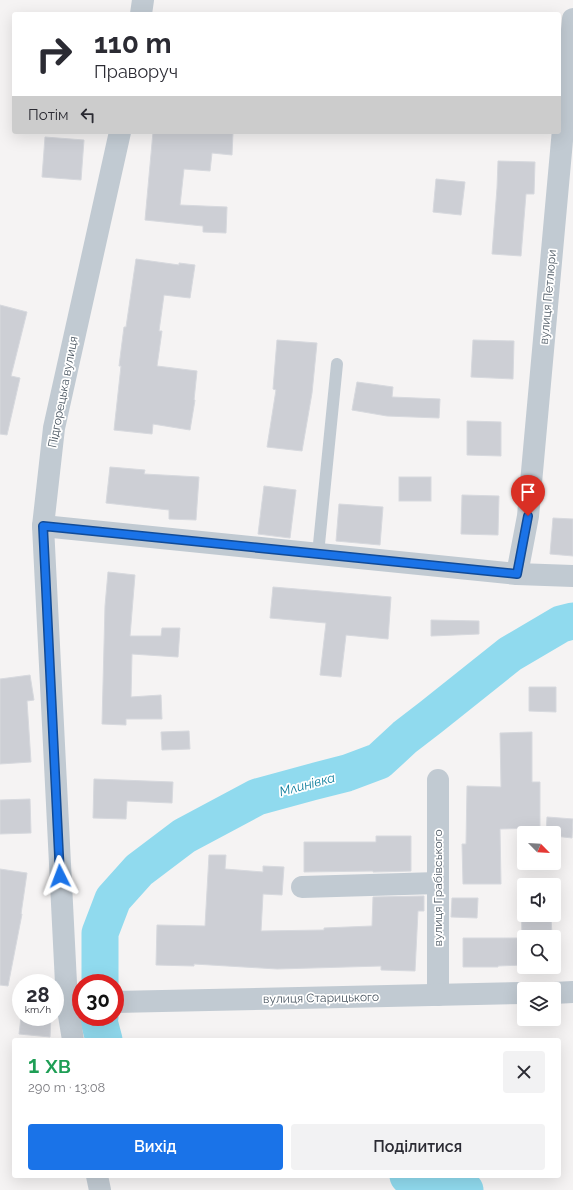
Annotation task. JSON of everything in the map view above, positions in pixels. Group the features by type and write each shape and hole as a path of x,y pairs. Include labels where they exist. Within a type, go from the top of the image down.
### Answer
{"street":[{"path":"141,12 143,0"},
{"name":"вулиця Петлюри","path":"517,574 528,516 573,19"},
{"name":"Підгорецька вулиця","path":"72,974 43,526 54,428 120,134"},
{"path":"43,526 517,574 573,576"},
{"name":"вулиця Грабівського","path":"438,780 438,995"},
{"path":"302,887 438,883"},
{"path":"561,992 573,992"},
{"name":"вулиця Старицького","path":"124,1002 517,993"},
{"name":"Підгорецька вулиця","path":"73,1026 73,1038"},
{"path":"97,1178 100,1190"}],"lane":[{"path":"318,554 337,364"}],"building":[{"path":"153,134 233,134 232,155 212,153 210,171 184,169 180,205 227,207 226,233 203,232 203,226 145,220"},
{"path":"45,137 84,140 81,180 42,177"},
{"path":"498,161 535,162 534,194 526,194 521,256 492,254"},
{"path":"436,179 465,182 461,215 433,212"},
{"path":"136,259 179,265 179,263 195,265 190,298 164,295 159,331 162,331 157,366 197,371 195,400 190,430 153,424 152,434 114,430 121,366 119,366 124,327 126,327"},
{"path":"0,305 27,312 11,376 20,378 7,435 0,434"},
{"path":"277,340 317,343 312,393 302,451 267,447 276,390 273,389"},
{"path":"473,340 514,341 513,379 471,377"},
{"path":"357,382 393,387 392,397 440,399 439,418 387,416 352,410"},
{"path":"467,421 501,422 501,456 467,455"},
{"path":"110,467 145,470 144,474 199,477 196,520 169,519 169,510 106,503"},
{"path":"399,477 431,477 431,501 399,501"},
{"path":"264,486 296,490 290,538 258,534"},
{"path":"462,495 499,496 498,535 461,534"},
{"path":"339,504 383,507 380,545 336,541"},
{"path":"553,518 573,519 573,556 550,554"},
{"path":"108,572 135,575 130,636 161,636 162,628 180,628 178,657 132,654 131,697 161,695 162,719 126,719 126,725 102,724 105,606"},
{"path":"273,587 391,597 388,639 346,635 341,677 320,675 326,623 270,618"},
{"path":"431,620 479,621 479,634 431,636"},
{"path":"30,675 34,700 27,701 31,762 0,764 0,679"},
{"path":"529,687 556,687 556,712 529,711"},
{"path":"189,731 190,749 162,750 161,732"},
{"path":"532,732 532,782 540,782 540,826 517,826 517,829 500,829 501,884 463,884 462,844 466,844 467,786 501,787 500,733"},
{"path":"94,779 173,782 172,803 127,801 126,819 93,818"},
{"path":"30,799 31,833 0,834 0,800"},
{"path":"547,817 573,819 572,838 561,837 561,826 546,826"},
{"path":"376,836 411,836 411,871 304,872 304,842 376,842"},
{"path":"209,855 226,855 225,869 263,872 263,866 284,867 282,895 263,894 261,931 324,930 324,928 372,926 373,897 424,896 424,911 418,911 415,971 381,970 381,966 277,969 194,964 194,966 156,965 157,925 205,926"},
{"path":"0,869 27,873 22,914 8,986 0,985"},
{"path":"452,898 478,898 477,918 451,917"},
{"path":"522,922 551,922 552,930 522,930"},
{"path":"463,938 517,938 517,965 463,967"},
{"path":"20,1026 51,1026 50,1037 19,1034"}],"waterway":[{"name":"Млинівка","path":"100,974 100,933 113,899 139,870 184,836 257,797 347,773 379,761 405,737 510,654 561,624 573,621"},
{"name":"Млинівка","path":"100,1026 103,1038"},
{"name":"Млинівка","path":"416,1178 465,1190"}],"route":[{"path":"60,876 43,526 517,574 528,516"}]}
